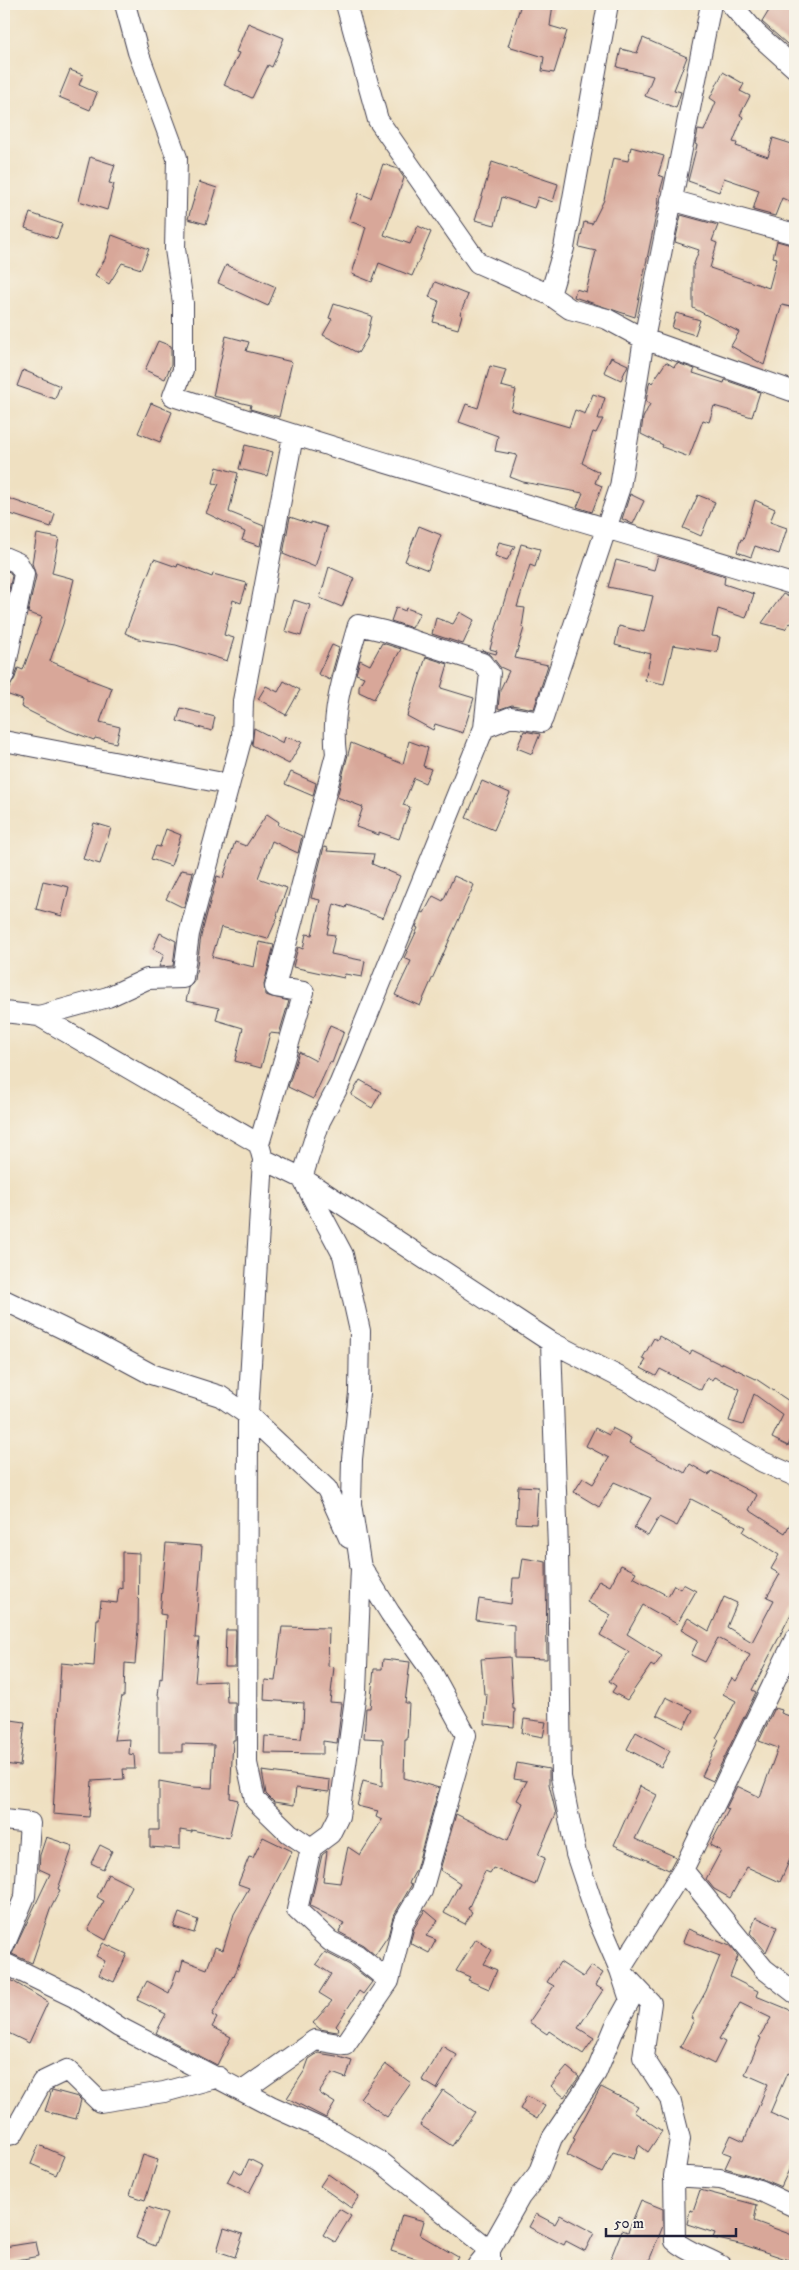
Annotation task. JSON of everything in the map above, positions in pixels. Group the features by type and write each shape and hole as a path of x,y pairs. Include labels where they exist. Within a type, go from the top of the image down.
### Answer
{"street":[{"path":"125,4 138,52 177,158 175,249 183,303 183,370 173,396 293,436 606,527 795,586"},
{"path":"346,4 378,120 478,263 550,295 570,309 607,319 644,339 795,392"},
{"path":"550,295 564,248 608,4"},
{"path":"484,728 511,717 541,722 544,718 620,487 644,339 711,4"},
{"path":"732,4 756,33 795,68"},
{"path":"671,200 795,234"},
{"path":"4,1012 39,1016 108,997 147,979 182,978 189,934 242,737 243,701 293,436"},
{"path":"4,557 18,563 24,574 4,676"},
{"path":"311,1848 289,1833 255,1800 247,1763 248,1415 261,1151 304,992 275,987 336,754 333,733 335,710 358,625 384,631 482,663 490,673 484,728 354,1050 339,1085 320,1121 302,1178 343,1255 360,1331 359,1393 352,1458 351,1504 361,1568 356,1690 339,1816 330,1834 311,1848 297,1910 330,1941 357,1955 389,1981"},
{"path":"4,741 228,784"},
{"path":"39,1016 261,1151 551,1342 629,1382 703,1428 764,1462 795,1476"},
{"path":"4,1300 97,1345 151,1374 220,1396 248,1415 327,1489 361,1568 430,1669 466,1735 422,1891 403,1923 389,1981 344,2045 314,2040 244,2090"},
{"path":"477,2266 490,2258 520,2197 538,2174 552,2138 596,2073 615,2027 630,2000 620,1970 597,1916 576,1854 561,1778 558,1550 551,1342"},
{"path":"620,1970 683,1870 795,1639"},
{"path":"4,1820 30,1823 25,1896 4,1946"},
{"path":"683,1870 764,1969 795,1992"},
{"path":"4,1963 74,1997 119,2026 244,2090 271,2106 331,2133 381,2162 490,2258"},
{"path":"620,1970 651,2003 642,2057 670,2099 680,2139 674,2176 675,2241 683,2249 706,2257 721,2266"},
{"path":"4,2136 13,2134 42,2082 67,2070 100,2102 164,2092 219,2078"},
{"path":"674,2176 720,2179 759,2190 795,2207"}],"building":[{"path":"521,4 553,4 550,26 567,31 554,73 542,71 544,57 508,46"},
{"path":"773,4 785,4 795,10 795,51 762,22"},
{"path":"248,23 284,38 272,67 268,65 252,98 224,85 239,53 236,52"},
{"path":"643,38 687,57 674,90 681,92 676,108 645,96 653,76 617,67 621,49 637,53"},
{"path":"70,70 83,75 79,85 97,93 90,110 59,97"},
{"path":"723,72 744,84 740,91 750,96 740,115 743,117 733,142 737,143 736,146 768,157 773,138 795,145 795,204 782,198 775,216 753,210 759,190 724,178 719,192 688,181 697,145 695,144 698,130 704,131 716,102 710,98"},
{"path":"631,147 664,156 658,175 664,177 635,317 574,297 576,289 586,292 596,251 579,247 584,222 592,224 604,200 613,158 628,161"},
{"path":"90,157 115,165 109,183 114,184 107,210 79,201"},
{"path":"492,162 558,184 553,202 538,197 534,208 502,197 495,225 475,220"},
{"path":"383,164 398,169 404,178 384,235 410,244 418,226 431,232 412,276 379,263 372,282 352,274 366,227 349,221 359,193 371,198"},
{"path":"199,182 217,188 206,224 188,219"},
{"path":"30,213 62,224 57,239 25,228"},
{"path":"681,215 718,225 712,241 717,243 710,268 769,288 777,258 773,257 777,241 795,246 795,308 782,305 764,365 731,346 739,332 693,308 693,267 699,250 675,242"},
{"path":"112,235 149,249 141,269 122,263 109,284 95,275 105,259"},
{"path":"226,265 276,287 268,306 218,283"},
{"path":"435,282 468,295 460,314 462,315 458,329 433,322 439,301 429,297"},
{"path":"334,304 372,316 367,338 358,353 323,335 332,319 329,318"},
{"path":"676,313 700,320 695,335 672,328"},
{"path":"226,336 249,342 246,351 292,362 279,417 250,409 251,405 213,396"},
{"path":"158,341 171,346 171,365 165,379 145,370"},
{"path":"611,357 628,365 621,380 604,372"},
{"path":"666,362 674,367 677,363 695,369 693,373 724,383 725,380 760,392 752,417 714,406 709,422 703,420 689,457 662,447 663,445 641,434 643,418 650,404 646,402 650,381 652,383"},
{"path":"490,366 506,370 501,386 516,390 511,410 569,427 575,410 585,414 593,394 605,398 598,419 603,419 596,433 593,432 582,463 599,472 595,483 602,486 592,512 577,507 583,493 523,482 510,477 517,455 495,451 498,436 459,422 466,404 478,408"},
{"path":"23,370 60,386 55,399 17,386"},
{"path":"151,403 172,412 160,442 138,433"},
{"path":"245,445 273,452 267,476 239,469"},
{"path":"217,467 238,473 229,512 264,526 260,546 242,540 245,532 206,513 219,484 213,483"},
{"path":"630,494 644,501 633,524 622,519"},
{"path":"698,495 715,502 701,536 683,528"},
{"path":"4,497 55,514 51,527 4,512"},
{"path":"755,500 775,509 770,522 787,528 779,554 755,546 751,557 737,552 741,539 743,540"},
{"path":"290,517 327,527 315,567 283,554"},
{"path":"419,526 441,535 428,570 405,561"},
{"path":"37,534 59,538 52,573 74,579 63,624 50,661 112,688 100,722 120,727 116,743 95,738 94,740 67,730 21,707 23,700 6,694 18,668 23,670 42,617 28,613 36,576 32,563"},
{"path":"499,542 515,546 507,560 495,556"},
{"path":"521,544 540,549 535,567 530,565 517,607 525,608 522,627 524,628 515,658 548,665 534,709 512,705 500,709 498,708 500,690 509,671 500,667 491,655 482,650 496,654 497,651 490,649"},
{"path":"658,556 725,576 724,584 754,594 746,618 718,609 712,636 720,637 717,652 673,645 664,684 645,680 651,654 615,645 619,626 644,632 653,596 608,587 616,560 654,570"},
{"path":"154,559 177,567 178,564 212,577 213,574 247,583 241,603 233,600 224,635 234,638 227,661 176,645 138,639 125,633"},
{"path":"329,567 354,578 342,607 320,598"},
{"path":"4,570 10,572 12,576 5,608"},
{"path":"783,594 795,600 795,626 790,623 785,629 762,623"},
{"path":"294,600 310,605 301,636 285,631"},
{"path":"396,607 405,611 406,608 420,613 412,628 391,621"},
{"path":"460,612 474,620 463,644 432,634 436,618 453,624"},
{"path":"382,643 401,649 374,699 359,692 359,686 364,677 356,674 360,660 370,665"},
{"path":"332,645 339,648 330,680 318,674"},
{"path":"426,657 448,664 441,688 474,698 463,733 435,724 433,730 407,716"},
{"path":"284,681 300,690 286,715 258,699 266,686 278,692"},
{"path":"181,708 215,717 212,731 177,721"},
{"path":"254,728 283,743 285,737 302,742 289,764 252,745"},
{"path":"524,731 540,734 532,754 517,748"},
{"path":"409,741 428,748 423,766 431,769 425,783 414,778 403,805 410,807 399,839 379,832 379,835 356,827 363,807 337,797 351,743 403,764"},
{"path":"291,772 316,783 313,796 285,784"},
{"path":"482,781 510,793 494,830 466,818"},
{"path":"267,814 279,822 278,825 302,836 298,853 272,841 258,878 287,888 278,916 268,939 221,927 212,957 254,967 259,942 274,945 264,984 265,995 289,1001 279,1034 270,1033 261,1068 235,1061 243,1028 216,1020 219,1008 186,1001 189,988 195,980 201,936 217,876 223,878 235,842 246,846"},
{"path":"94,823 111,828 100,864 83,859"},
{"path":"166,829 181,835 171,866 151,859 156,846 160,847"},
{"path":"324,847 328,848 327,851 374,854 372,864 400,876 383,918 347,905 346,908 334,904 327,934 335,935 331,954 365,961 362,977 345,974 344,978 293,967 298,947 303,949 306,934 312,935 320,900 311,898"},
{"path":"181,870 193,872 184,908 166,899"},
{"path":"454,876 474,885 420,1006 395,995 411,961 404,958 418,928 416,927 422,912 424,913 433,896 443,901"},
{"path":"43,881 69,887 62,916 36,909"},
{"path":"160,933 176,941 173,966 159,967 164,954 153,949"},
{"path":"330,1025 344,1031 332,1063 330,1062 313,1099 288,1087 299,1052 316,1061"},
{"path":"360,1080 381,1092 372,1108 351,1095"},
{"path":"659,1336 690,1354 692,1350 756,1379 789,1401 795,1388 795,1431 788,1446 772,1438 783,1415 754,1394 743,1425 729,1421 740,1389 714,1377 712,1380 707,1377 701,1390 660,1369 656,1376 641,1368 646,1360 642,1359 654,1338 657,1340"},
{"path":"595,1428 609,1435 612,1428 622,1433 631,1438 629,1443 685,1473 690,1464 709,1475 711,1471 757,1495 749,1510 785,1533 795,1515 795,1606 752,1690 756,1692 713,1781 702,1776 719,1740 716,1738 736,1701 723,1694 732,1678 736,1681 750,1655 718,1638 705,1662 691,1655 698,1640 681,1630 688,1618 709,1631 724,1597 737,1603 727,1627 752,1642 774,1600 767,1597 780,1574 771,1569 779,1555 743,1532 746,1527 691,1499 677,1526 659,1517 648,1536 634,1528 651,1498 614,1482 599,1507 574,1492 583,1478 593,1484 609,1458 586,1446"},
{"path":"518,1486 538,1487 536,1524 516,1523"},
{"path":"166,1543 202,1546 195,1638 199,1638 195,1682 226,1681 227,1702 235,1702 235,1740 233,1740 230,1798 238,1800 229,1838 192,1830 192,1832 180,1830 180,1849 150,1847 150,1830 159,1830 159,1781 192,1787 212,1788 214,1745 182,1744 182,1752 159,1752 158,1696 160,1678 162,1679 166,1615 160,1614"},
{"path":"122,1552 139,1553 138,1628 135,1664 125,1663 124,1696 122,1696 114,1740 130,1739 129,1754 134,1755 135,1769 123,1769 124,1779 92,1781 89,1817 53,1814 61,1663 94,1666 97,1619 99,1619 101,1601 117,1603 119,1588 122,1589"},
{"path":"523,1558 546,1562 547,1659 514,1658 514,1625 476,1620 479,1599 511,1604 513,1578 520,1578"},
{"path":"621,1565 636,1572 633,1577 668,1596 674,1585 680,1589 683,1584 696,1591 677,1624 643,1605 627,1634 662,1656 654,1667 651,1665 627,1700 612,1692 616,1686 609,1681 629,1652 600,1635 611,1615 587,1602 599,1580 610,1586"},
{"path":"282,1627 329,1628 328,1666 334,1667 330,1702 342,1703 337,1743 323,1741 323,1754 264,1753 265,1736 301,1739 303,1725 304,1703 264,1700 265,1680 275,1681"},
{"path":"226,1630 236,1630 235,1667 225,1667"},
{"path":"510,1657 513,1709 515,1709 514,1727 485,1724 487,1694 484,1694 481,1659"},
{"path":"383,1659 410,1662 405,1703 409,1703 407,1740 405,1740 404,1778 439,1788 416,1870 409,1883 412,1884 393,1917 388,1936 375,1955 363,1945 339,1932 344,1923 310,1906 322,1855 327,1851 323,1881 340,1883 348,1847 360,1855 382,1820 376,1817 378,1811 357,1806 363,1781 382,1786 383,1739 364,1738 366,1708 370,1708 374,1669 382,1669"},
{"path":"666,1697 693,1710 684,1728 657,1715"},
{"path":"775,1708 782,1710 781,1713 795,1718 795,1848 780,1882 747,1867 730,1898 714,1889 706,1879 721,1851 710,1845 729,1809 726,1808 737,1786 760,1797 778,1748 759,1741"},
{"path":"4,1719 25,1722 20,1766 4,1764"},
{"path":"524,1719 546,1722 543,1737 522,1733"},
{"path":"636,1732 670,1751 661,1767 627,1749"},
{"path":"517,1763 549,1769 549,1784 556,1814 538,1855 545,1858 535,1885 493,1868 490,1873 485,1871 468,1909 472,1912 465,1924 444,1913 460,1883 440,1870 456,1814 508,1840 523,1803 517,1800 527,1781 514,1779"},
{"path":"262,1771 330,1780 329,1792 296,1788 294,1805 274,1802 266,1794"},
{"path":"640,1786 657,1795 635,1839 676,1857 669,1870 614,1845"},
{"path":"46,1837 73,1846 58,1889 60,1890 50,1910 32,1963 12,1954 50,1874 39,1869 40,1855"},
{"path":"263,1837 292,1851 249,1936 234,1977 212,2015 217,2018 212,2027 231,2037 217,2065 156,2033 166,2014 137,2000 147,1981 169,1993 177,1970 180,1971 183,1960 207,1969 215,1947 223,1950 234,1914 249,1888 238,1884 249,1857 253,1858"},
{"path":"100,1845 112,1851 103,1869 91,1863"},
{"path":"108,1874 132,1886 106,1940 88,1930 104,1901 97,1897"},
{"path":"425,1910 438,1921 426,1936 436,1940 429,1953 410,1943 414,1928"},
{"path":"179,1913 198,1920 194,1933 174,1927"},
{"path":"756,1917 777,1927 766,1952 750,1933"},
{"path":"688,1929 730,1946 738,1956 730,1977 758,1991 756,1996 795,2012 795,2077 787,2073 770,2113 795,2124 795,2157 781,2187 725,2168 731,2155 723,2152 731,2135 744,2141 768,2084 745,2074 761,2038 759,2037 771,2018 740,2003 719,2039 725,2042 714,2064 680,2047 694,2020 691,2018 706,1991 720,1956 683,1942"},
{"path":"476,1939 492,1950 484,1964 497,1970 489,1989 468,1980 470,1977 456,1971"},
{"path":"103,1943 127,1954 114,1982 99,1975 105,1961 96,1956"},
{"path":"325,1952 350,1965 372,1982 363,1994 359,1991 336,2026 339,2029 337,2032 320,2029 313,2023 332,2001 319,1993 331,1974 316,1964"},
{"path":"560,1962 583,1977 591,1966 603,1973 595,1985 603,1990 578,2028 594,2038 583,2054 549,2031 547,2034 529,2022 554,1986 547,1982"},
{"path":"4,1976 48,2002 29,2043 4,2031"},
{"path":"442,2046 457,2055 437,2089 422,2080"},
{"path":"318,2053 352,2061 346,2078 332,2073 319,2093 335,2103 326,2118 287,2098 305,2070 309,2059"},
{"path":"385,2064 411,2083 387,2117 360,2098"},
{"path":"567,2067 579,2077 564,2097 551,2086"},
{"path":"601,2087 638,2106 634,2112 662,2131 648,2152 639,2145 634,2159 613,2152 602,2173 567,2155 575,2139 573,2138"},
{"path":"52,2090 78,2097 81,2100 76,2119 45,2111"},
{"path":"443,2090 475,2112 452,2146 420,2125"},
{"path":"527,2096 545,2106 537,2119 520,2109"},
{"path":"39,2145 64,2156 56,2175 31,2164"},
{"path":"143,2155 158,2160 145,2200 130,2195"},
{"path":"249,2159 263,2166 249,2193 227,2182 234,2169 242,2174"},
{"path":"328,2174 359,2196 351,2208 320,2186"},
{"path":"700,2190 757,2205 754,2221 795,2236 795,2262 744,2245 713,2238 715,2233 687,2224 690,2210 693,2211"},
{"path":"641,2200 663,2209 663,2226 647,2266 625,2266 610,2260 622,2230 628,2232"},
{"path":"148,2207 167,2214 155,2246 136,2238"},
{"path":"339,2209 351,2216 335,2242 323,2235"},
{"path":"536,2214 555,2224 560,2215 594,2233 585,2251 566,2241 564,2245 529,2227"},
{"path":"402,2215 424,2221 420,2235 458,2257 453,2266 424,2266 426,2262 391,2251"},
{"path":"224,2228 243,2234 235,2257 217,2251"},
{"path":"36,2242 39,2256 7,2262 4,2247"}]}
